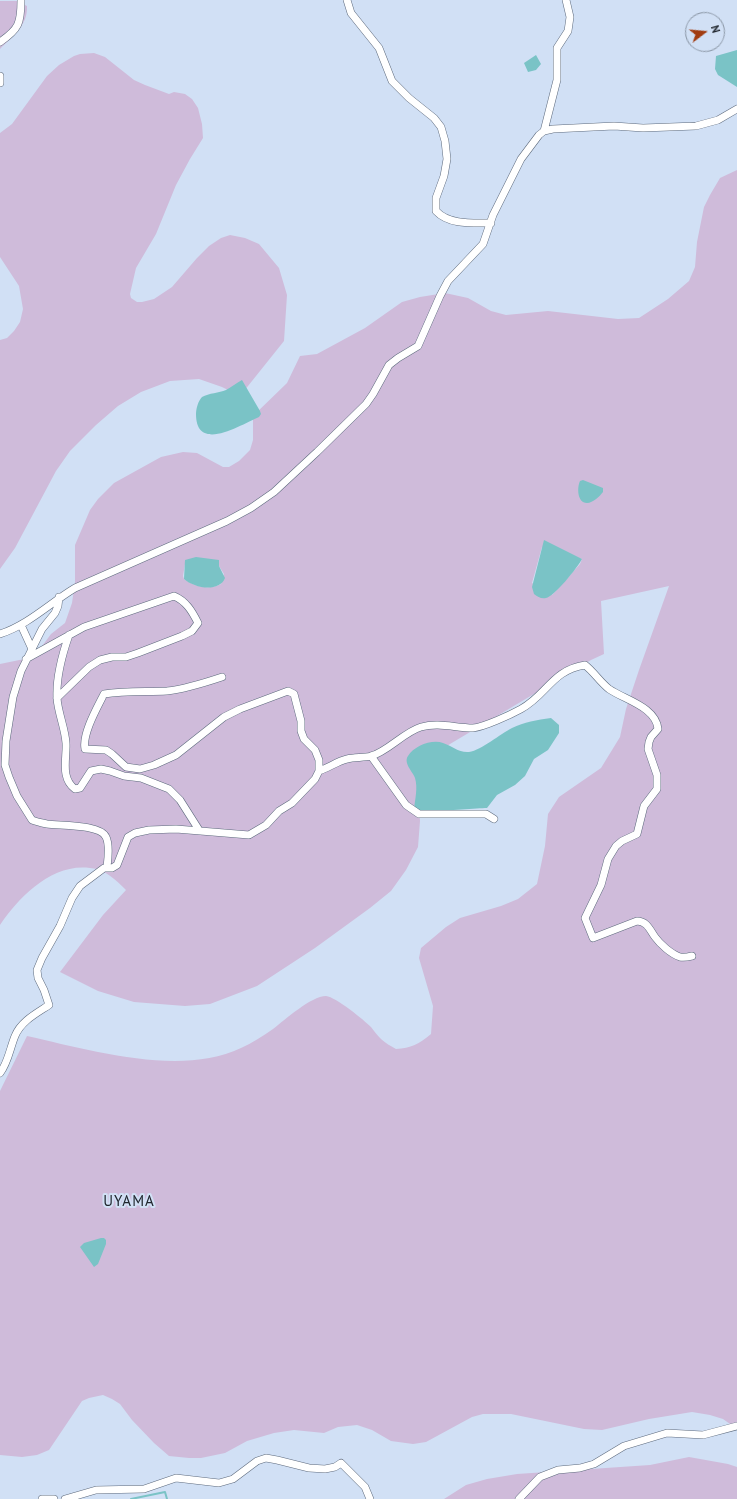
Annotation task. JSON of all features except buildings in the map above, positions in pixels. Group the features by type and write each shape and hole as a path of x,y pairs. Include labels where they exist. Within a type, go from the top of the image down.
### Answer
{"street":[{"path":"0,42 14,32 21,16 21,0"},
{"path":"347,0 351,13 379,48 392,81 409,98 434,118 441,127 445,141 447,159 444,176 436,198 436,211 442,217 455,221 491,223"},
{"path":"0,634 21,625 58,598 95,577 148,556 227,521 251,508 274,492 366,404 389,365 418,346 448,281 483,244 493,215 521,159 544,131 557,80 557,48 568,31 570,17 566,0"},
{"path":"0,76 0,83"},
{"path":"544,131 553,129 614,126 643,128 678,128 696,126 718,120 737,109"},
{"path":"26,660 84,627 174,596 181,599 191,610 198,623 192,631 126,657 112,657 100,660 89,668 57,698"},
{"path":"58,598 58,606 55,613 42,629 26,660 13,697 10,712 5,765 17,796 32,820 53,825 80,826 103,833 107,837 107,867"},
{"path":"21,625 32,649"},
{"path":"69,635 61,657 57,698 66,743 65,770 70,785 75,789 80,788 91,772 101,769 124,776 141,778 170,788 180,800 199,830"},
{"path":"319,771 345,759 371,756 420,727 436,725 475,728 503,718 522,709 538,698 554,679 563,673 574,666 584,665 609,689 640,705 652,716 658,725 658,729 651,738 648,749 657,775 657,789 644,806 638,834 622,841 616,846 608,859 601,885 585,918 593,938 637,921 641,921 647,925 656,938 673,954 681,957 692,956"},
{"path":"0,1074 8,1058 16,1034 24,1022 49,1005 38,978 37,970 60,926 72,898 80,886 98,871 107,867 112,868 117,865 128,837 135,833 149,830 176,829 248,835 266,825 279,811 292,803 315,779 319,771 319,760 315,750 304,739 294,694 288,691 240,709 224,717 176,755 154,765 140,769 126,768 106,750 85,748 84,742 95,712 104,694 169,690 207,682 222,677"},
{"path":"371,756 406,805 419,814 486,814 494,819"},
{"path":"519,1499 540,1478 558,1470 580,1468 594,1464 624,1446 667,1433 703,1435 737,1426"},
{"path":"65,1499 96,1490 144,1489 176,1478 219,1483 233,1478 257,1461 266,1458 309,1468 325,1469 335,1467 341,1463 365,1487 370,1499"},
{"path":"42,1499 54,1499"}],"shaded area":[{"path":"0,1 17,1 27,6 27,13 19,30 0,49"},
{"path":"737,50 737,87 718,75 715,69 716,56"},
{"path":"94,53 105,57 134,80 145,85 169,94 174,92 185,94 192,99 198,108 202,124 203,138 176,185 156,234 136,268 130,294 131,298 137,302 154,299 172,287 209,246 221,238 230,235 245,238 259,244 279,268 287,295 284,341 240,396 222,387 199,379 170,381 141,392 118,406 70,451 56,471 15,548 0,569 0,340 7,338 14,331 20,322 23,309 19,286 0,257 0,133 12,124 47,76 59,65 74,56"},
{"path":"536,55 541,64 536,70 528,72 524,63"},
{"path":"737,170 737,1429 723,1419 692,1412 649,1419 602,1430 584,1429 511,1414 483,1414 472,1417 426,1442 413,1444 391,1441 372,1430 357,1425 338,1427 324,1433 294,1430 274,1433 247,1441 225,1453 201,1458 189,1458 169,1456 132,1420 120,1404 103,1395 82,1401 49,1450 37,1455 22,1457 0,1455 0,1091 27,1036 106,1054 163,1061 191,1060 217,1056 241,1048 269,1032 306,1004 320,997 326,996 331,997 350,1009 371,1027 383,1040 396,1049 415,1045 423,1040 431,1034 433,1006 419,958 421,948 446,927 460,918 501,906 518,899 537,884 545,846 548,814 559,797 601,768 620,737 626,709 669,586 601,601 604,654 591,660 450,744 429,759 417,784 420,821 418,847 406,870 391,891 315,948 257,986 210,1004 185,1006 134,1002 98,991 60,972 103,915 126,890 101,870 76,868 50,876 27,893 0,925 0,664 34,657 51,634 65,623 72,603 75,582 75,545 90,510 98,499 114,483 161,457 183,452 197,453 223,467 229,467 239,461 250,450 253,440 253,416 287,383 300,356 317,354 365,328 402,302 420,297 445,293 468,298 491,311 506,315 548,311 618,319 639,318 668,299 689,281 695,267 697,242 704,207 720,178","holes":["542,547 582,559 580,564 552,595 532,583","219,560 219,566 224,574 221,584 212,587 202,587 184,579 185,564"]},
{"path":"242,380 260,411 261,414 259,417 232,430 221,433 211,434 203,432 198,426 196,414 196,410 202,397 226,390"},
{"path":"583,480 603,488 603,492 594,501 589,503 581,500 578,491 580,481"},
{"path":"544,540 582,559 571,575 554,593 546,598 540,598 534,594 532,587"},
{"path":"196,557 219,560 219,566 225,578 222,583 217,586 206,588 194,585 184,579 185,560"},
{"path":"551,718 559,725 559,733 548,750 534,759 525,776 515,785 497,795 487,808 436,811 414,809 416,782 407,759 414,749 424,744 439,742 465,752 474,751 517,726"},
{"path":"101,1238 106,1240 106,1244 98,1264 94,1267 80,1247 84,1243"},
{"path":"689,1457 737,1467 737,1499 444,1499 466,1485 487,1479 517,1474 650,1465"}],"waterway":[{"path":"131,1499 165,1492 167,1499"}],"district":[{"name":"UYAMA","path":"129,1202"}]}
